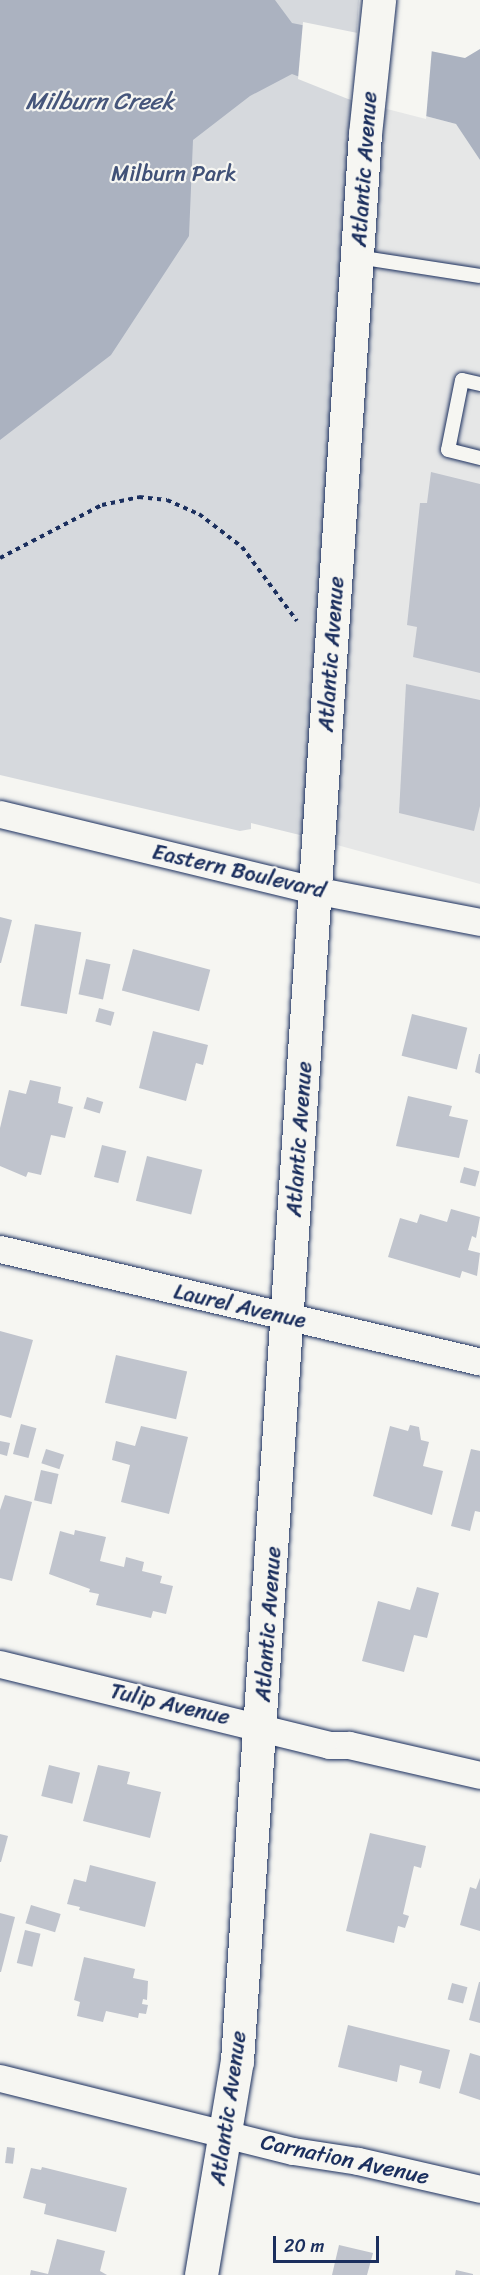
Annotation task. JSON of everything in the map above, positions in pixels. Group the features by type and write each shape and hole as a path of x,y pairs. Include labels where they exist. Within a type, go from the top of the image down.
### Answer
{"main road":[{"name":"Atlantic Avenue","path":"201,2275 223,2130 237,2061 262,1725 314,890 365,134 378,3"}],"street":[{"name":"Eastern Boulevard","path":"0,814 314,890 480,922"},
{"name":"Laurel Avenue","path":"0,1249 480,1362"},
{"name":"Tulip Avenue","path":"0,1664 262,1725 329,1745 349,1745 480,1776"},
{"name":"Carnation Avenue","path":"0,2078 223,2130 293,2151 358,2160 480,2189"}],"lane":[{"path":"357,257 480,276"},
{"path":"480,384 462,381 448,450 480,458"}],"path":[{"path":"0,558 102,505 139,497 167,501 199,514 242,547 330,667"}],"shaded area":[{"path":"349,96 456,124 480,160 480,884 304,836"}],"green space":[{"name":"Milburn Park","path":"0,0 359,0 304,836 251,823 251,829 240,831 0,775"}],"water":[{"name":"Milburn Creek","path":"0,0 275,0 292,23 465,58 480,49 480,160 456,124 349,96 292,74 250,96 193,140 189,236 111,355 0,440"}],"pier":[{"path":"303,22 432,48 426,119 348,99 298,79"}],"building":[{"path":"431,472 480,484 480,673 413,657 417,627 407,625 420,503 427,503"},
{"path":"406,684 480,700 480,806 474,831 399,813"},
{"path":"0,917 12,920 1,963 0,963"},
{"path":"35,924 81,932 67,1014 21,1006"},
{"path":"133,949 210,970 199,1011 122,991"},
{"path":"86,959 110,964 103,999 79,994"},
{"path":"99,1008 114,1012 111,1026 95,1022"},
{"path":"412,1014 467,1028 457,1070 402,1056"},
{"path":"153,1031 208,1045 203,1065 196,1063 186,1101 139,1088"},
{"path":"480,1054 480,1074 475,1072"},
{"path":"30,1080 61,1087 58,1103 73,1107 65,1138 51,1135 41,1175 28,1172 26,1177 0,1166 0,1128 9,1090 26,1094"},
{"path":"408,1096 452,1106 449,1116 468,1120 459,1158 396,1146"},
{"path":"87,1097 103,1102 100,1113 83,1108"},
{"path":"102,1145 126,1151 118,1183 94,1177"},
{"path":"147,1156 202,1170 191,1214 136,1201"},
{"path":"464,1167 479,1171 475,1187 460,1182"},
{"path":"451,1209 480,1217 476,1238 472,1236 468,1250 480,1253 477,1276 462,1271 460,1278 388,1257 400,1218 417,1223 420,1214 447,1222"},
{"path":"0,1331 33,1340 11,1418 0,1415"},
{"path":"116,1355 187,1371 176,1419 105,1403"},
{"path":"21,1424 36,1428 28,1458 13,1454"},
{"path":"410,1425 419,1427 421,1440 429,1442 423,1466 443,1471 432,1515 373,1496 390,1426 408,1431"},
{"path":"141,1426 188,1437 169,1514 121,1502 130,1465 112,1460 116,1441 135,1446"},
{"path":"0,1441 10,1443 7,1456 0,1454"},
{"path":"46,1449 64,1455 59,1469 41,1463"},
{"path":"471,1449 480,1451 480,1512 475,1511 470,1531 451,1526"},
{"path":"41,1470 59,1474 52,1504 34,1500"},
{"path":"5,1495 32,1502 12,1581 0,1578 0,1510"},
{"path":"75,1530 106,1537 100,1561 124,1567 126,1557 144,1562 142,1571 162,1576 160,1583 173,1586 166,1614 153,1611 151,1618 96,1605 99,1594 89,1592 90,1589 49,1574 60,1531 74,1535"},
{"path":"417,1587 439,1593 427,1638 414,1635 404,1672 362,1661 378,1601 410,1610"},
{"path":"49,1765 80,1773 72,1804 41,1796"},
{"path":"98,1765 130,1772 127,1784 161,1792 150,1838 83,1821"},
{"path":"370,1833 426,1846 421,1868 414,1866 403,1914 409,1916 405,1928 398,1926 394,1943 346,1931"},
{"path":"0,1834 8,1836 1,1862 0,1862"},
{"path":"90,1865 156,1882 145,1927 79,1910 80,1907 67,1904 74,1879 86,1882"},
{"path":"480,1878 480,1931 460,1925 470,1887 476,1889"},
{"path":"31,1905 61,1914 55,1932 25,1923"},
{"path":"0,1913 15,1917 1,1972 0,1972"},
{"path":"25,1930 41,1934 32,1967 17,1963"},
{"path":"84,1957 135,1969 133,1978 148,1981 147,2000 143,1999 142,2004 148,2005 146,2014 139,2013 138,2018 106,2011 103,2022 77,2016 80,2002 74,2000"},
{"path":"480,1982 480,2023 469,2020"},
{"path":"452,1983 467,1987 463,2004 448,1999"},
{"path":"348,2025 450,2050 440,2089 419,2083 422,2071 400,2065 397,2082 338,2067"},
{"path":"470,2053 480,2056 480,2100 459,2093"},
{"path":"7,2147 15,2148 13,2164 5,2163"},
{"path":"42,2167 127,2188 116,2232 44,2214 46,2204 23,2198 31,2168 41,2170"},
{"path":"57,2239 105,2251 100,2271 107,2275 30,2275 31,2270 48,2274"},
{"path":"339,2245 373,2253 367,2275 332,2275"},
{"path":"456,2270 473,2274 473,2275 455,2275"}]}
